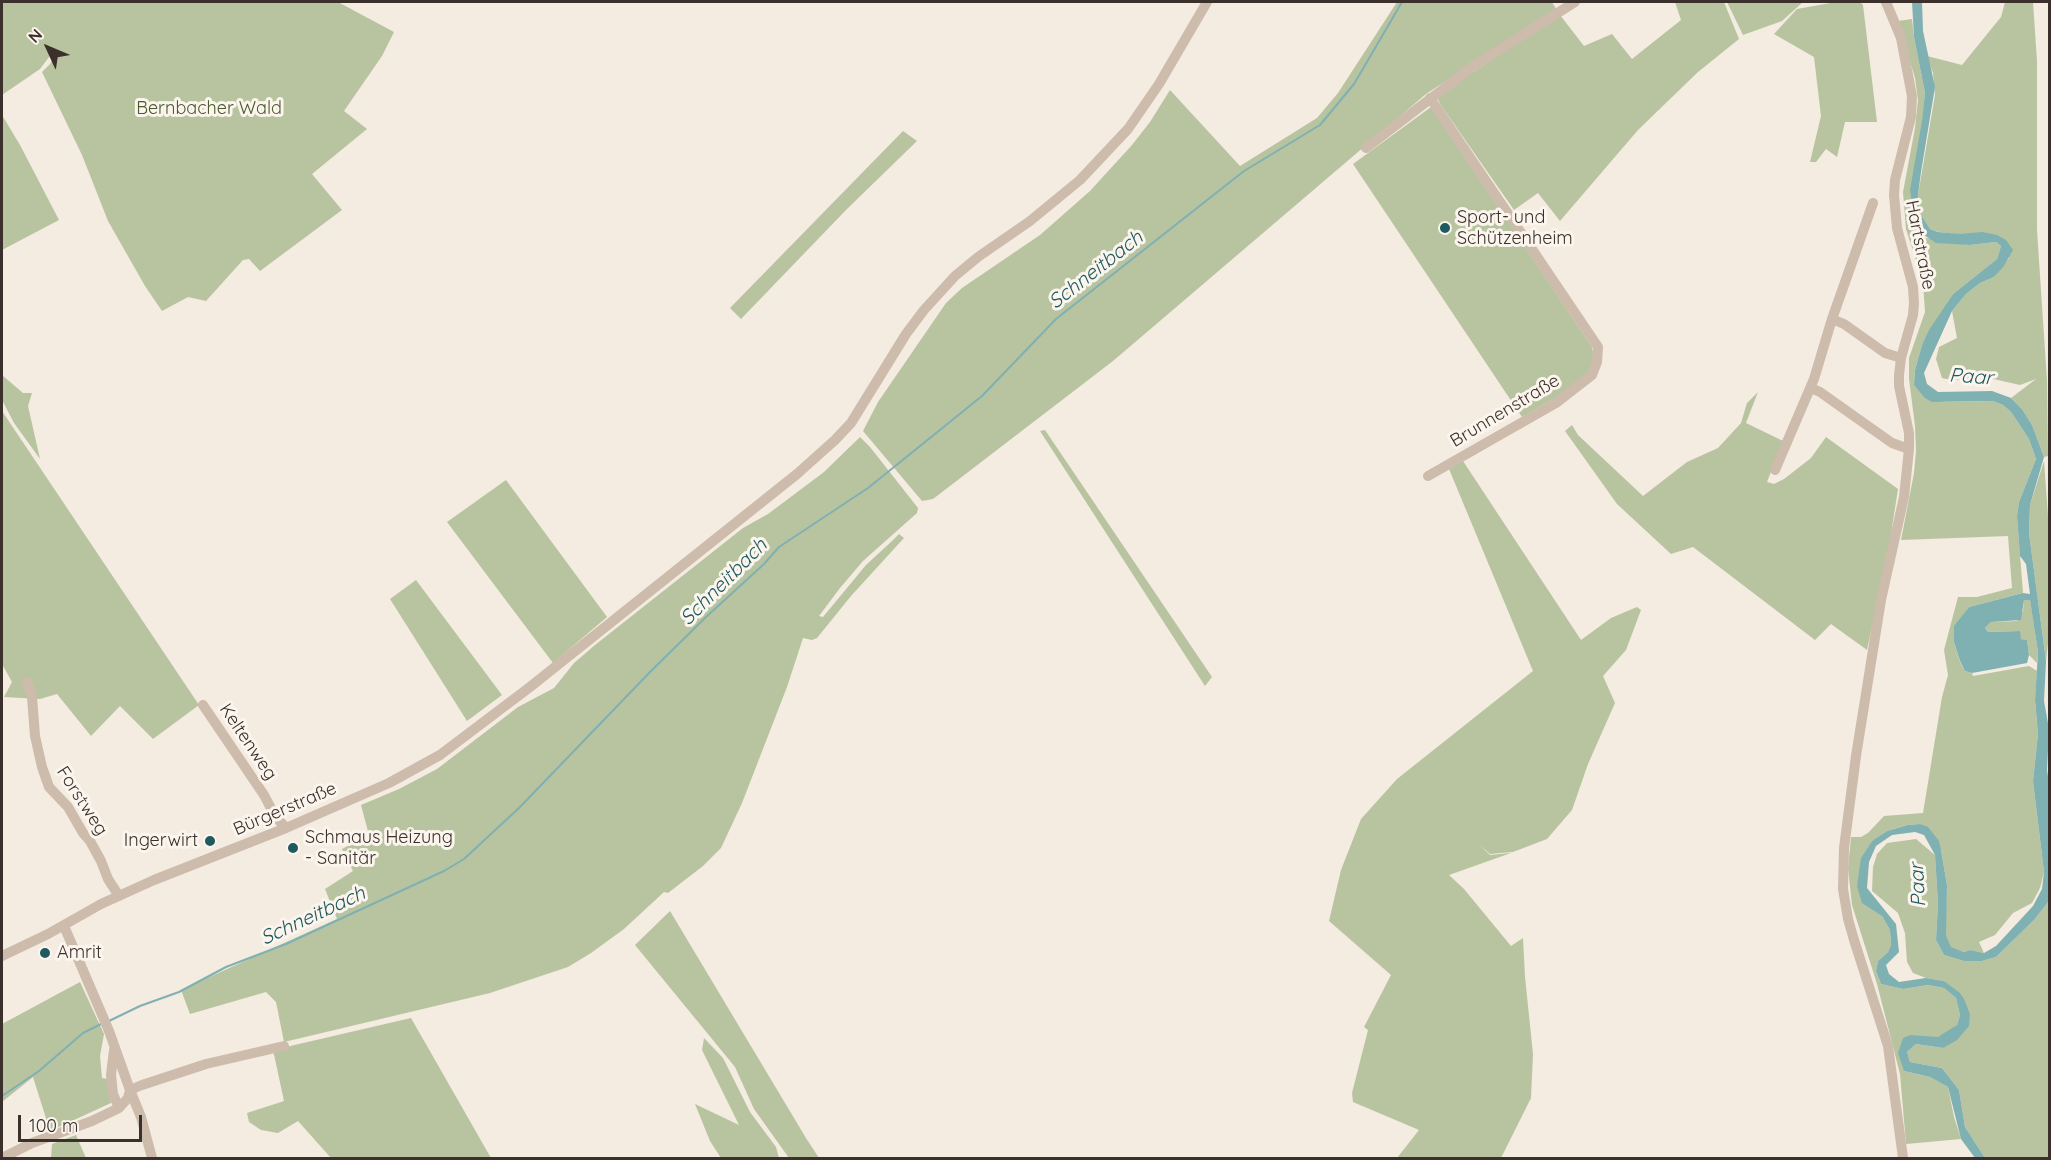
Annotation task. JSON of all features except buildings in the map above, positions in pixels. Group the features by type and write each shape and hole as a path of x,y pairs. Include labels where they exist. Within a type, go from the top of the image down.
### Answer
{"street":[{"name":"Bürgerstraße","path":"2,956 119,896 286,828 418,768 464,738 818,457 851,423 906,334 955,276 1072,187 1128,129 1159,84 1205,2"},
{"path":"1366,148 1472,67 1575,2"},
{"name":"Hartstraße","path":"1886,2 1901,38 1912,96 1911,117 1895,180 1894,195 1897,228 1912,286 1914,303 1913,315 1900,358 1899,386 1909,433 1909,448 1904,497 1881,600 1856,756 1844,848 1843,889 1854,940 1888,1046 1903,1158"},
{"name":"Brunnenstraße","path":"1428,476 1565,397 1592,375 1597,362 1598,347 1430,98"},
{"path":"1774,470 1811,388 1832,319 1873,203"},
{"path":"1832,319 1844,324 1885,353 1900,358"},
{"path":"1811,388 1892,443 1909,448"},
{"name":"Forstweg","path":"27,682 32,697 35,736 49,787 68,807 90,841 108,879 119,896"},
{"name":"Keltenweg","path":"203,705 258,786 275,816 286,828"},
{"path":"64,926 110,1032 141,1117 152,1158"},
{"path":"130,1090 206,1064 284,1046"},
{"path":"114,1047 111,1075 113,1094 119,1108"},
{"path":"2,1158 32,1143 92,1121 119,1108 128,1098 130,1090"}],"green space":[{"name":"Bernbacher Wald","path":"2,2 338,2 394,32 382,56 344,111 367,129 312,174 342,210 260,271 249,259 243,260 206,301 188,297 162,311 108,221 82,155 42,72 58,50 55,49 40,69 2,95"},
{"path":"1397,2 1552,2 1556,9 1426,94 1113,361 933,499 922,501 863,431 878,402 946,303 962,288 1040,235 1090,191 1132,145 1170,90 1240,166 1317,118 1338,93"},
{"path":"1675,2 1724,2 1739,39 1698,72 1638,130 1560,221 1538,193 1514,210 1440,104 1438,99 1440,94 1560,15 1584,46 1612,34 1632,59 1681,20"},
{"path":"1727,2 1803,2 1782,21 1743,35"},
{"path":"1836,2 1860,2 1863,5 1877,122 1845,122 1837,157 1826,149 1816,162 1810,162 1821,116 1814,57 1774,34 1797,9"},
{"path":"2005,2 2033,2 2037,61 2037,230 2047,381 2048,456 2044,457 2032,425 2022,409 2011,398 2036,379 2020,385 1989,378 1951,380 1942,378 1936,359 1939,347 1957,338 1952,311 1966,294 1980,283 1994,277 2009,258 2005,240 1930,229 1920,213 1918,195 1935,95 1933,73 1927,56 1962,65 2001,17"},
{"path":"1912,19 1925,93 1914,216 1921,233 1926,238 1970,245 1996,242 2001,246 1997,259 1953,294 1930,330 1922,345 1915,370 1914,385 1944,402 1993,401 2003,405 2011,412 2029,439 2036,459 2019,502 2017,516 2023,593 1969,607 1955,626 1954,642 1965,671 1972,673 1973,676 2029,666 2037,671 2035,701 2038,734 2033,781 2044,872 2040,888 2032,903 2013,913 1995,935 1979,942 1984,953 1970,950 1964,952 1950,947 1945,936 1947,885 1941,850 1920,824 1906,825 1887,831 1873,840 1857,886 1882,916 1890,930 1891,945 1888,952 1878,961 1876,971 1881,984 1903,989 1928,985 1944,988 1956,998 1960,1015 1957,1025 1946,1034 1938,1037 1903,1038 1904,1071 1930,1077 1948,1087 1961,1139 1906,1144 1900,1074 1877,984 1852,905 1848,868 1851,837 1861,837 1868,833 1884,816 1923,813 1942,697 1948,675 1944,650 1958,597 1977,597 2012,588 2008,536 1901,540 1916,451 1909,358 1925,312 1923,282 1906,229 1903,192 1918,100 1915,78 1898,21"},
{"path":"1431,107 1592,347 1594,358 1589,373 1562,394 1522,417 1353,164"},
{"path":"2,115 59,220 2,250"},
{"path":"903,131 917,141 847,209 741,319 730,308"},
{"path":"2,375 23,393 32,393 28,406 40,459 14,423 2,400"},
{"path":"1758,392 1746,423 1783,441 1767,482 1774,484 1784,479 1811,458 1826,437 1898,489 1888,553 1867,650 1831,624 1815,640 1693,547 1671,554 1617,504 1565,431 1572,425 1578,435 1643,496 1687,462 1718,448 1741,423 1747,403"},
{"path":"2,411 199,705 153,739 120,706 91,736 57,694 40,699 4,697 12,682 2,664"},
{"path":"1045,430 1212,677 1205,686 1040,431"},
{"path":"860,437 918,508 917,513 863,561 840,588 819,616 823,617 866,565 899,534 904,538 851,596 817,638 812,640 803,638 787,687 742,803 721,848 703,866 668,893 664,892 624,929 568,967 490,993 284,1042 276,1002 266,992 190,1014 181,990 337,919 325,889 353,871 342,849 369,835 361,805 399,789 437,769 518,707 554,688 574,663 595,645 743,528 768,514 824,472"},
{"path":"1463,461 1581,640 1611,618 1637,607 1641,610 1626,650 1603,676 1615,703 1588,764 1572,810 1547,839 1513,852 1490,854 1479,844 1490,855 1511,853 1449,875 1464,889 1511,946 1523,938 1533,1054 1531,1098 1501,1158 1397,1158 1419,1130 1353,1102 1352,1093 1368,1030 1364,1027 1391,975 1329,921 1341,870 1361,819 1397,779 1533,671 1449,469"},
{"path":"2044,461 2050,576 2050,625 2046,661 2029,533 2030,505"},
{"path":"506,480 607,617 553,663 447,522"},
{"path":"416,580 502,695 467,721 390,599"},
{"path":"2030,599 2038,652 2037,663 2029,655 2027,640 2021,639 2019,631 1988,632 1985,628 1991,622 2017,621 2023,611 2024,600"},
{"path":"1916,839 1935,855 1938,904 1936,940 1944,955 1964,961 1982,961 1996,957 2034,920 2049,901 2049,1158 1985,1158 1965,1127 1959,1090 1942,1068 1910,1062 1907,1052 1916,1044 1943,1048 1970,1014 1944,981 1913,973 1907,962 1905,933 1898,913 1872,891 1873,867 1877,854 1887,843"},
{"path":"670,911 819,1158 789,1158 754,1109 735,1067 635,945"},
{"path":"80,982 104,1034 100,1056 102,1078 107,1079 111,1103 50,1131 33,1077 2,1102 2,1024"},
{"path":"411,1018 491,1158 331,1158 298,1121 278,1133 261,1130 249,1122 247,1113 284,1101 273,1050"},
{"path":"704,1038 723,1058 750,1112 776,1147 779,1158 721,1158 710,1141 695,1104 739,1125 702,1050"},
{"path":"76,1135 86,1158 51,1158 52,1144"}],"water":[{"path":"1912,2 1922,2 1923,31 1935,87 1918,195 1920,213 1930,229 1960,234 1982,232 1997,235 2006,240 2013,250 2004,266 1994,277 1980,283 1966,294 1952,311 1924,373 1927,384 1938,392 1992,391 2011,398 2022,409 2032,425 2044,457 2030,505 2029,533 2046,661 2044,701 2049,729 2047,770 2050,790 2049,901 2034,920 1996,957 1982,961 1964,961 1944,955 1936,940 1938,904 1935,855 1924,835 1915,832 1892,835 1876,846 1869,862 1867,888 1896,924 1899,952 1886,965 1889,974 1899,982 1926,978 1944,981 1960,993 1970,1014 1969,1026 1957,1040 1943,1048 1916,1044 1907,1052 1910,1062 1942,1068 1959,1090 1965,1127 1985,1158 1975,1158 1961,1139 1948,1087 1930,1077 1904,1071 1898,1053 1903,1038 1910,1035 1938,1037 1957,1025 1960,1015 1956,998 1944,988 1928,985 1903,989 1881,984 1876,971 1878,961 1888,952 1891,945 1890,930 1882,916 1862,903 1857,886 1861,858 1873,840 1887,831 1907,825 1920,824 1928,827 1939,841 1947,885 1946,936 1951,947 1964,952 1970,950 1984,953 1996,946 2033,906 2042,889 2044,872 2033,781 2038,734 2035,700 2038,652 2030,600 2024,600 2021,620 1991,622 1985,628 1988,632 2020,631 2021,639 2027,640 2029,655 2027,663 1972,673 1965,671 1954,642 1954,626 1969,607 2023,593 2030,594 2026,564 2020,556 2017,516 2019,502 2036,459 2029,439 2011,412 2003,405 1993,401 1932,402 1925,398 1914,385 1915,370 1929,330 1953,294 1997,259 2001,246 1996,242 1970,245 1936,243 1921,233 1914,216 1910,190 1925,93 1914,37"}],"waterway":[{"name":"Schneitbach","path":"109,1021 140,1006 179,992 226,967 286,944 444,871 464,859 519,808 651,671 779,547 868,488 982,396 1056,319 1244,171 1320,125 1354,84 1402,2"},
{"name":"Schneitbach","path":"2,1096 39,1071 83,1033 101,1024"}],"place":[{"name":"Sport- und Schützenheim","path":"1445,228"},
{"name":"Ingerwirt","path":"210,841"},
{"name":"Schmaus Heizung - Sanitär","path":"293,848"},
{"name":"Amrit","path":"45,953"}],"water label":[{"name":"Paar","path":"1971,377"},
{"name":"Paar","path":"1918,885"}]}
